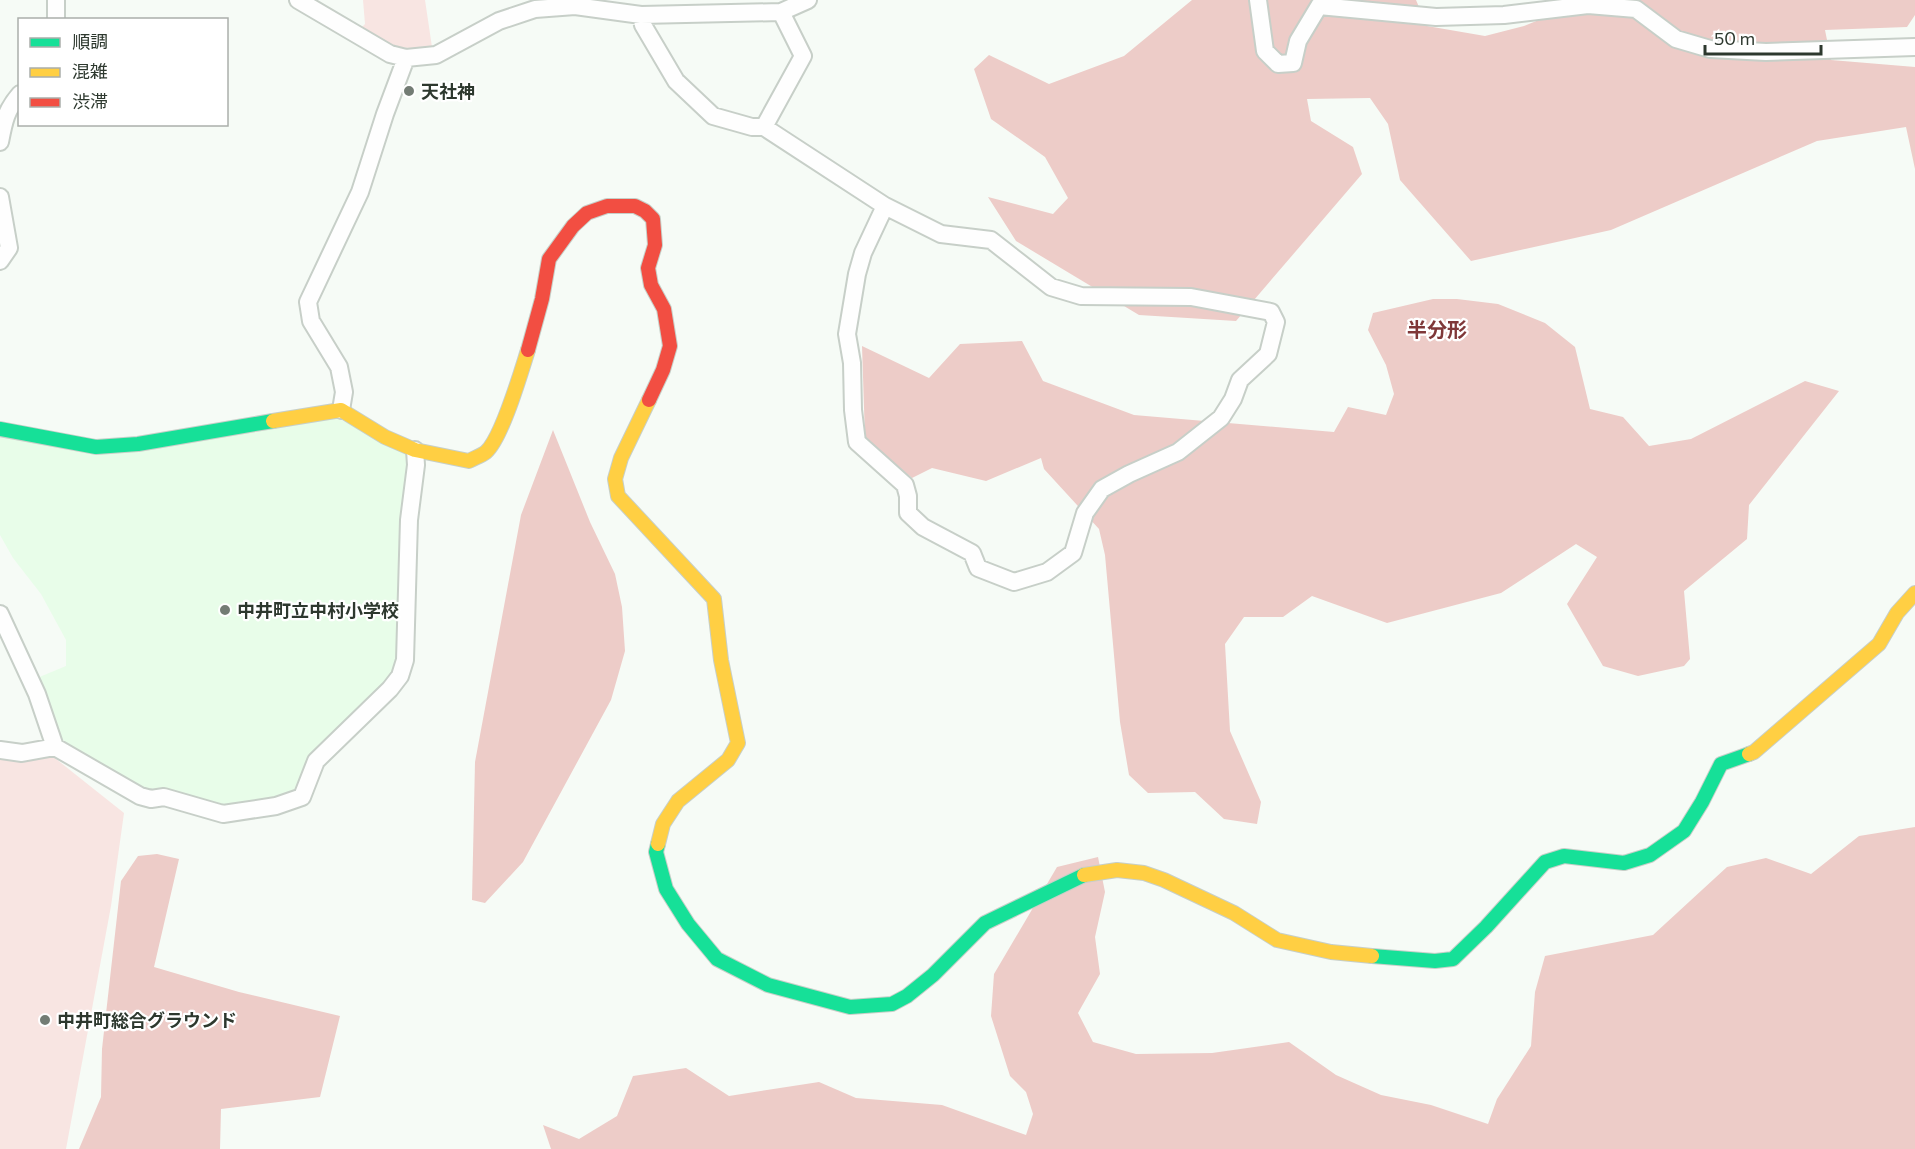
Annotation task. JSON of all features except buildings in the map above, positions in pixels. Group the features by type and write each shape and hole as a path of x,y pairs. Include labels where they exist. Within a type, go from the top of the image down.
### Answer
{"street":[{"path":"56,0 56,18"},
{"path":"298,0 390,54 406,58 436,55 499,21 535,9 575,6 641,15 782,12 808,0"},
{"path":"1258,0 1265,51 1278,64 1293,63 1298,41 1319,6 1436,16 1504,15 1588,5 1636,9 1676,39 1710,50 1766,52 1915,47"},
{"path":"764,127 803,56 782,12"},
{"path":"641,15 643,25 676,81 713,116 752,127 764,127 885,206 941,234 991,240 1052,287 1081,296 1191,297 1271,312 1276,322 1268,354 1240,380 1233,399 1221,418 1178,452 1102,489 1085,513 1073,554 1047,572 1014,582 978,568 972,553 923,527 908,513 908,496 905,486 857,442 853,410 852,363 847,334 857,274 863,253 885,206"},
{"path":"341,410 344,392 339,367 311,321 308,302 360,192 406,58"},
{"path":"0,142 10,102"},
{"path":"0,197 3,236 9,248 0,261"},
{"path":"0,429 96,447 138,444 341,410 385,437 415,450 469,461 487,451 502,425 520,377 542,299 549,259 573,226 587,213 607,206 635,206 645,211 652,219 655,228 655,245 648,268 651,285 664,309 670,346 663,370 621,458 615,479 618,495 714,599 721,660 738,743 728,760 678,801 663,824 656,852 666,889 688,924 717,959 768,986 850,1007 892,1004 900,1000 933,975 985,923 1085,875 1117,870 1144,873 1164,880 1234,913 1277,940 1331,952 1435,961 1453,959 1486,927 1545,862 1564,856 1624,862 1650,855 1684,831 1721,764 1754,752 1879,644 1897,613 1915,592"},
{"path":"0,750 21,753 55,747 140,796 151,799 164,797 223,814 276,806 302,798 316,761 390,689 400,676 405,660 409,520 416,465 415,450"},
{"path":"0,614 37,694 55,747"}],"shaded area":[{"path":"363,0 425,0 432,47 410,48 395,45 362,27 365,24"},
{"path":"1192,0 1416,0 1427,26 1485,36 1524,26 1588,0 1915,0 1915,15 1907,27 1825,30 1831,60 1915,67 1915,169 1906,127 1817,141 1611,230 1471,261 1400,180 1388,124 1370,98 1307,99 1311,121 1353,147 1362,174 1236,321 1139,315 1016,241 988,197 1053,214 1068,198 1045,157 991,119 974,69 989,55 1049,84 1124,56"},
{"path":"1433,299 1457,299 1498,304 1545,323 1575,347 1590,409 1623,417 1649,446 1691,439 1805,381 1839,391 1749,505 1747,539 1684,591 1690,659 1684,666 1638,676 1603,666 1567,604 1597,557 1576,544 1501,593 1387,623 1312,596 1283,617 1244,617 1225,644 1230,731 1261,802 1257,824 1224,819 1195,792 1148,793 1129,775 1120,722 1105,555 1099,529 1044,469 1041,458 986,481 932,468 912,478 865,438 862,346 929,378 960,344 1022,341 1043,381 1134,415 1334,432 1348,407 1386,415 1394,394 1386,365 1368,330 1373,313"},
{"name":"中井町立中村小学校","path":"337,418 406,451 409,463 399,647 396,669 294,796 222,809 141,792 68,745 55,731 37,678 66,666 66,640 41,594 13,558 0,535 0,435 97,451"},
{"path":"553,430 590,522 615,574 622,607 625,651 611,700 523,862 485,903 472,900 475,762 521,515"},
{"name":"中井町総合グラウンド","path":"51,755 124,813 111,906 66,1149 0,1149 0,757"},
{"path":"1915,827 1915,1149 551,1149 543,1125 579,1139 617,1116 633,1076 686,1068 729,1096 819,1082 856,1098 942,1105 1026,1135 1033,1114 1026,1092 1010,1076 991,1016 994,974 1057,867 1098,857 1105,892 1095,937 1100,974 1078,1013 1093,1042 1136,1054 1212,1053 1289,1042 1336,1075 1381,1095 1431,1105 1488,1124 1497,1099 1531,1046 1535,992 1545,956 1653,935 1727,867 1766,858 1811,874 1859,836"},
{"path":"157,854 179,859 154,967 239,992 340,1016 320,1097 221,1109 220,1149 79,1149 101,1097 102,1049 121,881 138,856"}],"traffic: fast":[{"path":"0,429 96,447 138,444 273,421"},
{"path":"1372,956 1435,961 1453,959 1486,927 1545,862 1564,856 1624,863 1650,855 1684,831 1721,764 1749,754"},
{"path":"658,844 656,852 666,889 688,924 717,959 768,985 850,1007 892,1004 907,996 933,975 985,923 1084,875"}],"traffic: slow":[{"path":"273,421 341,410 385,437 415,450 469,461 486,452 498,433 528,350"},
{"path":"649,400 621,458 615,479 618,496 714,599 721,660 738,743 728,760 678,801 663,824 658,844"},
{"path":"1749,754 1879,644 1897,613 1915,593"},
{"path":"1084,875 1117,870 1144,873 1234,913 1277,940 1331,952 1372,956"}],"traffic: jam":[{"path":"528,350 542,299 549,259 573,226 587,213 607,206 635,206 645,211 653,219 655,245 648,268 651,285 664,309 670,346 663,370 649,400"}],"place":[{"name":"天社神","path":"409,91"},
{"name":"中井町立中村小学校","path":"225,610"},
{"name":"中井町総合グラウンド","path":"45,1020"}],"district":[{"name":"半分形","path":"1437,329"}]}
